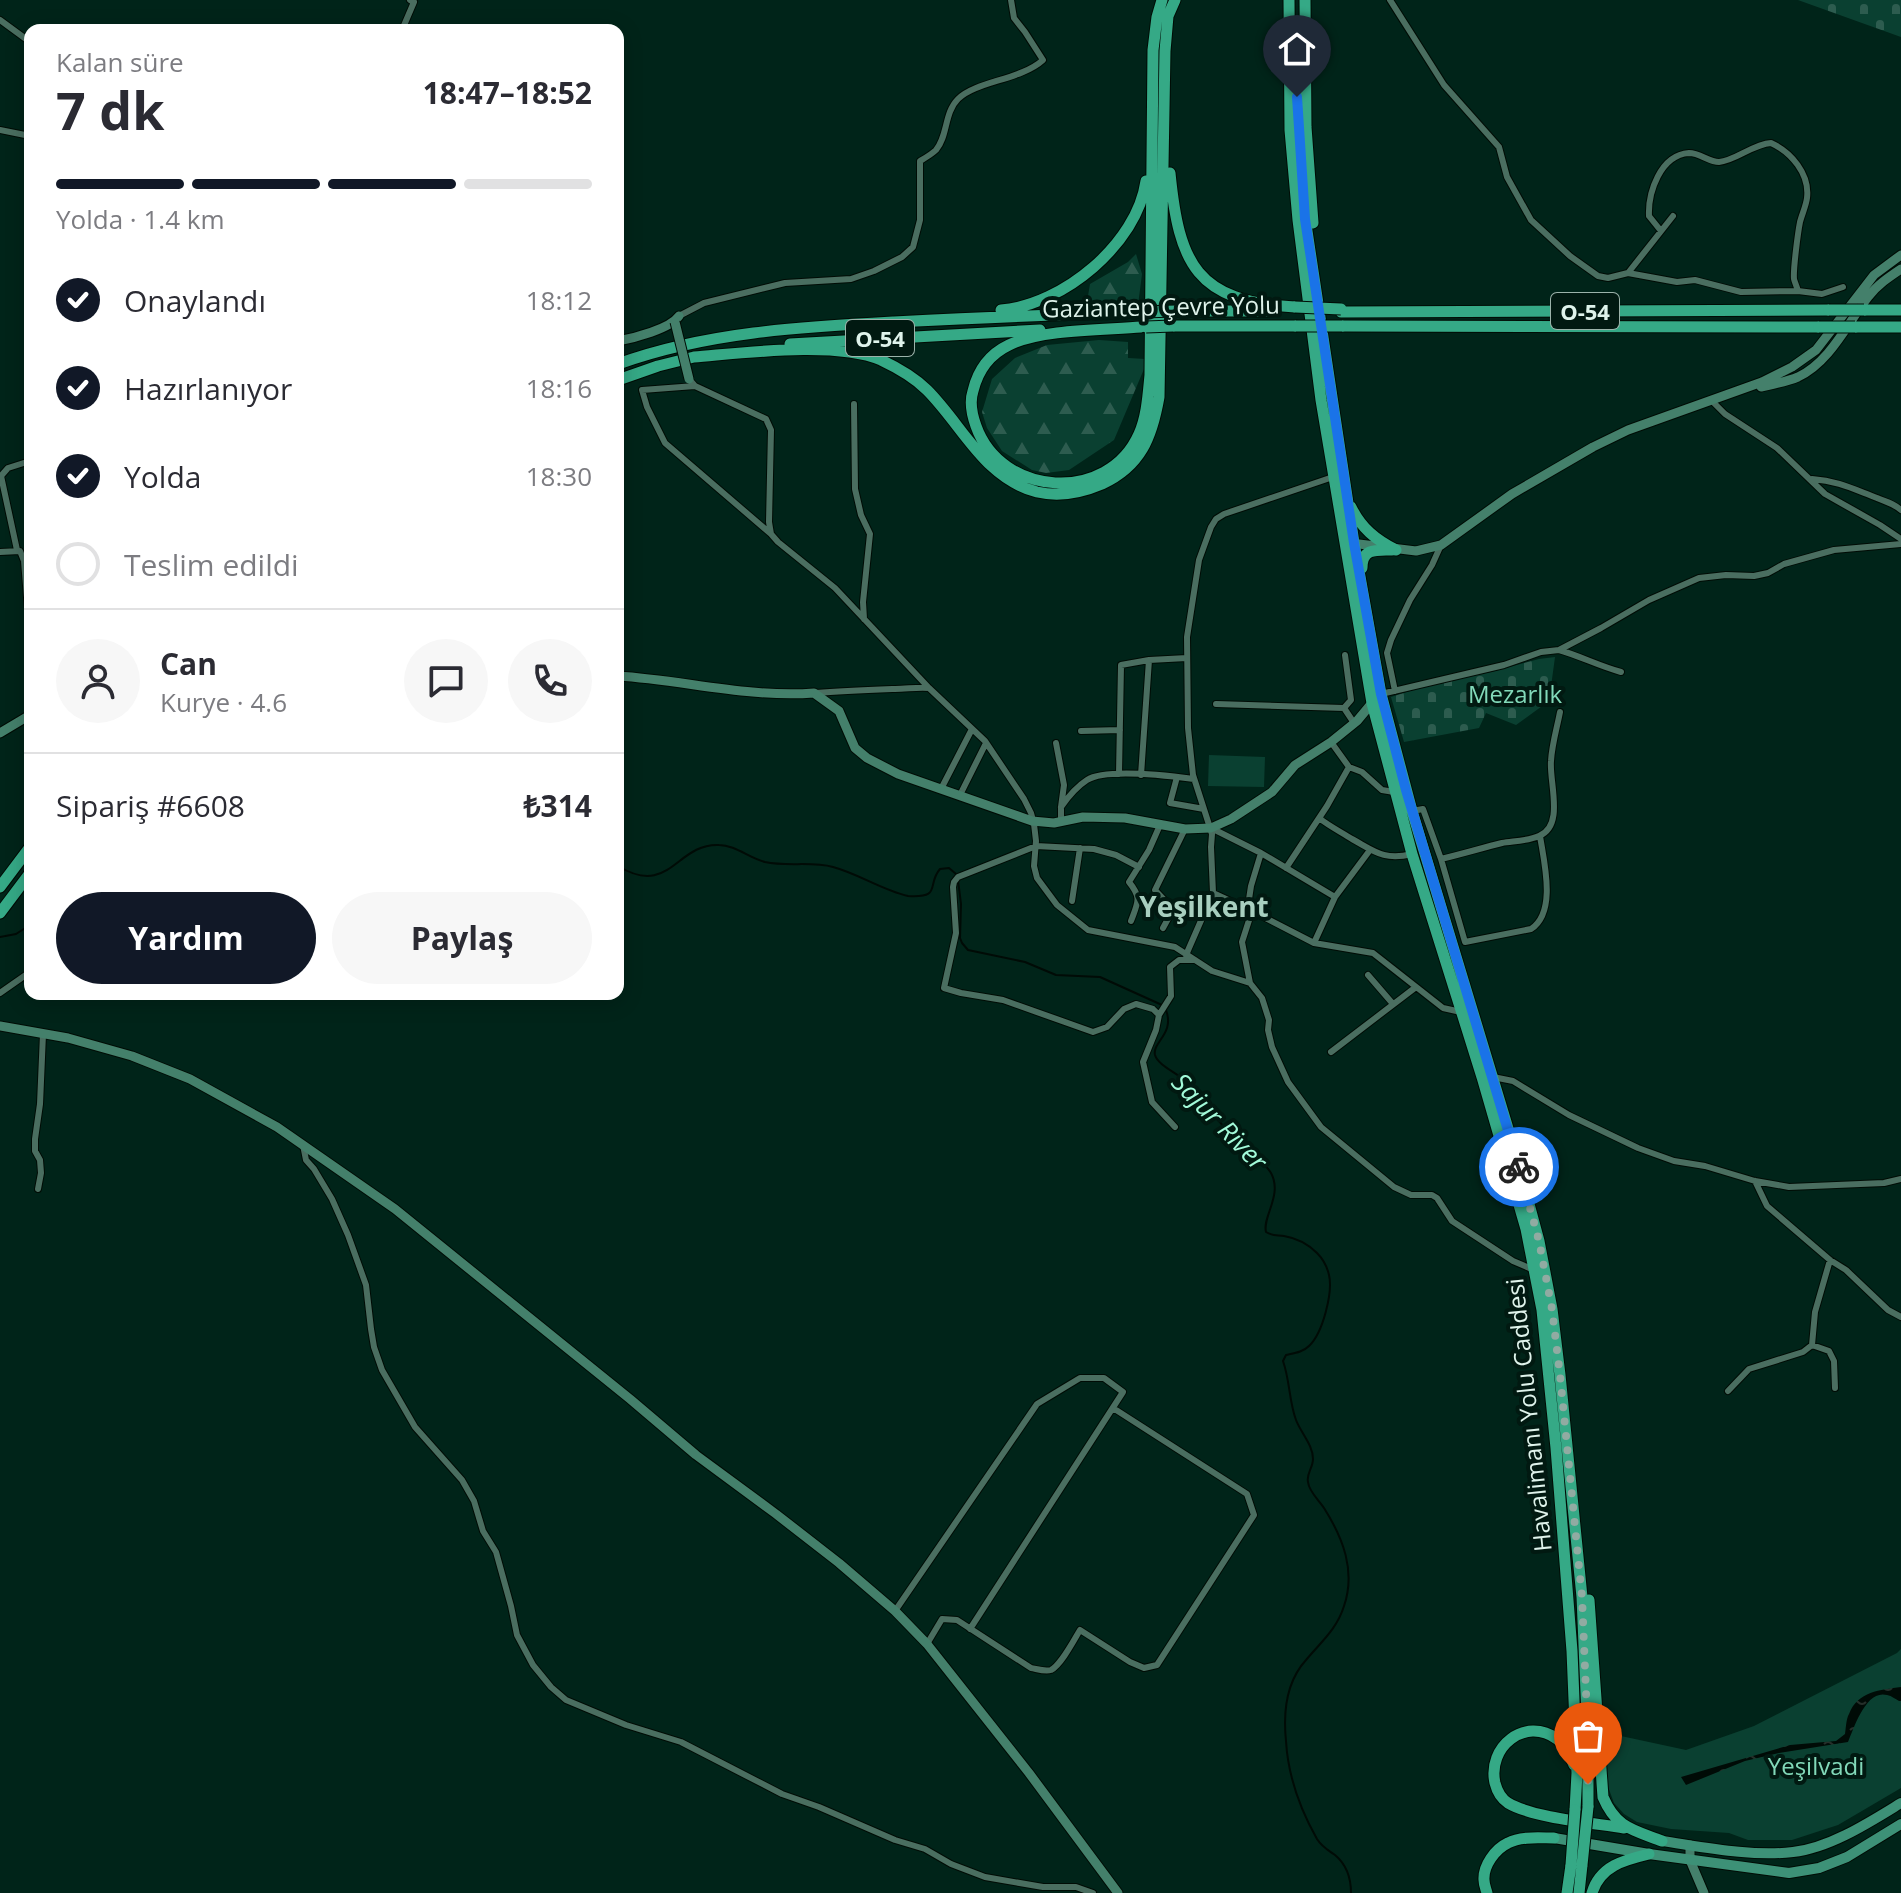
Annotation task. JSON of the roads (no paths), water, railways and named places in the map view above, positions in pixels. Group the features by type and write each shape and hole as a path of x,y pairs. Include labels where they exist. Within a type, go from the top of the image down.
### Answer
{"highway":[{"path":"780,330 1009,310 1033,304 1059,292 1088,270 1124,234 1145,190 1154,35 1162,0"},
{"path":"694,357 766,351 852,352 904,371 927,391 998,473 1026,489 1055,494 1088,490 1126,469 1144,446 1159,397 1166,29 1175,0"},
{"name":"Havalimanı Yolu Caddesi","path":"1286,0 1290,130 1303,263 1333,477 1362,589 1378,724 1412,854 1526,1229 1542,1310 1558,1463 1572,1651 1579,1893"},
{"name":"Havalimanı Yolu Caddesi","path":"1297,0 1297,97 1305,219 1347,496 1348,538 1376,698 1493,1077 1539,1241 1552,1309 1582,1597 1588,1740 1588,1807 1577,1865 1567,1890"},
{"path":"1305,0 1306,127 1316,284"},
{"path":"1144,327 1027,338 1012,343 989,359 981,369 971,397 972,415 989,452 1001,464 1030,479 1044,483 1070,483 1105,471 1131,448 1139,434 1145,416 1150,375 1152,93"},
{"path":"1165,93 1172,193 1178,229 1188,260 1202,276 1231,297 1296,309"},
{"name":"Gaziantep Çevre Yolu","path":"624,362 690,342 780,330 1025,315 1296,309 1365,312 1901,310"},
{"name":"Gaziantep Çevre Yolu","path":"624,378 694,357 781,345 1026,330 1173,326 1901,327"},
{"path":"1347,496 1360,523 1382,543 1396,550"},
{"path":"1362,589 1363,557 1375,550 1396,550"},
{"path":"0,887 24,855"},
{"path":"0,913 24,881"},
{"path":"1570,1474 1581,1523 1588,1589 1603,1797 1608,1810 1628,1829"},
{"path":"1577,1773 1566,1748 1557,1739 1534,1731 1514,1735 1506,1741 1494,1771 1498,1792 1505,1802 1527,1812 1628,1829 1662,1841"},
{"path":"1487,1893 1484,1879 1494,1854 1509,1842 1554,1838"},
{"path":"1592,1893 1599,1877 1607,1870 1649,1854"}],"main road":[{"path":"1662,1841 1762,1853 1794,1852 1832,1840 1901,1803"},
{"path":"1554,1838 1789,1873 1819,1868 1847,1857 1901,1824"}],"street":[{"path":"405,24 414,2 410,0"},
{"path":"624,340 677,319 704,303 785,283 851,279 874,271 907,253 913,247 920,220 920,161 936,150 948,114 957,100 1043,60 1014,18 1011,0"},
{"path":"1390,0 1444,85 1499,147 1507,177 1531,220 1570,256 1598,276 1608,278 1628,273 1677,282 1695,280 1741,292 1798,291 1822,294 1843,287"},
{"path":"0,20 24,38"},
{"path":"0,130 24,135"},
{"path":"1661,231 1649,212 1658,176 1670,161 1689,153 1718,162 1771,143 1787,152 1796,162 1807,189 1794,279 1798,291"},
{"path":"1628,273 1673,216"},
{"path":"1348,538 1396,550 1416,551 1441,545 1512,494 1593,447 1628,430 1735,393 1792,367 1816,350 1874,275 1901,255"},
{"path":"1735,393 1780,383 1800,376 1817,365 1869,296 1901,269"},
{"path":"677,319 692,383"},
{"path":"771,534 771,430 766,419 692,383 642,390 665,443 778,542 835,588 929,688 986,743 1031,813 1037,878 1057,905 1088,930 1175,947 1212,971 1250,983"},
{"path":"1712,401 1725,414 1768,440 1825,494 1901,542"},
{"path":"854,404 855,489 861,515 870,534 864,619"},
{"path":"24,463 8,468 1,476 17,550 24,561"},
{"path":"1186,955 1213,893 1211,828 1194,779 1188,728 1187,637 1199,560 1216,519 1224,514 1333,477"},
{"path":"1812,479 1831,480 1850,486 1894,504 1901,510"},
{"path":"1559,650 1649,600 1699,578 1754,576 1834,550 1901,542"},
{"path":"1395,691 1387,653 1391,640 1441,545"},
{"path":"0,552 17,550"},
{"path":"814,693 839,711 855,748 898,774 1032,821 1054,823 1083,817 1125,818 1185,829 1211,828 1231,819 1272,792 1295,765 1331,742 1355,722 1376,698 1395,691 1504,665 1541,652 1559,650 1621,672"},
{"path":"1344,708 1351,700 1345,655"},
{"path":"1119,774 1121,665 1187,658"},
{"path":"1141,775 1149,660"},
{"path":"624,676 788,695 859,689 929,688"},
{"path":"1216,704 1344,708"},
{"path":"1344,708 1355,722 1378,724"},
{"path":"1441,859 1540,836 1547,831 1553,818 1551,757 1560,712"},
{"path":"0,733 24,719"},
{"path":"941,789 972,729"},
{"path":"1081,731 1120,730"},
{"path":"1331,742 1349,767 1362,772 1382,790 1395,792"},
{"path":"960,795 986,743"},
{"path":"1056,743 1064,785 1061,821"},
{"path":"1286,868 1349,767"},
{"path":"1061,807 1071,793 1090,778 1119,774 1194,779"},
{"path":"1177,777 1170,803 1204,809"},
{"path":"1412,811 1423,809 1465,942 1538,925 1546,907 1547,892 1540,836"},
{"path":"1319,818 1370,850 1388,856 1412,854"},
{"path":"1131,921 1138,898 1137,891 1129,882 1160,825"},
{"path":"1211,828 1261,853 1335,897"},
{"path":"1163,928 1170,906 1155,890 1185,829"},
{"path":"1139,867 1116,855 1094,849 1036,846 956,880 956,933 944,988 1003,1000 1093,1032 1107,1027 1124,1009 1136,1004 1162,1011"},
{"path":"1072,901 1080,848"},
{"path":"1314,943 1335,897 1370,850"},
{"path":"1252,911 1248,906 1249,894 1261,853"},
{"path":"1213,893 1314,943 1373,953 1443,1008 1461,1012"},
{"path":"1252,911 1242,942 1250,983 1262,998 1269,1020 1272,1047 1288,1082 1321,1127 1394,1187 1411,1195 1432,1195 1452,1221 1513,1261 1535,1270"},
{"path":"1175,1127 1152,1102 1143,1062 1162,1011 1171,996 1170,967 1179,960 1195,960"},
{"path":"1368,975 1393,1004"},
{"path":"0,993 24,976"},
{"path":"1331,1052 1416,987"},
{"path":"0,1026 68,1038 132,1056 190,1079 265,1120 395,1209 696,1455 839,1563 895,1611 927,1644 1029,1773 1118,1893"},
{"path":"38,1189 41,1173 35,1139 43,1034"},
{"path":"1493,1077 1513,1081 1569,1115 1638,1148 1674,1161 1789,1187 1884,1183 1901,1179"},
{"path":"303,1145 306,1160 332,1199 366,1285 374,1347 382,1370 415,1427 462,1480 474,1501 483,1531 496,1552 517,1635 533,1665 551,1687 566,1700 626,1725 681,1742 782,1794 925,1849 951,1864 985,1877 1043,1887 1076,1887 1093,1893"},
{"path":"1755,1181 1767,1206 1846,1270 1888,1310 1901,1317 1901,1327"},
{"path":"1728,1391 1749,1369 1803,1352 1812,1345 1815,1312 1830,1260"},
{"path":"1812,1345 1829,1351 1834,1361 1835,1388"},
{"path":"895,1611 1037,1404 1080,1378 1104,1378 1123,1392 970,1629"},
{"path":"927,1644 942,1619 957,1620 1031,1668 1043,1670 1059,1663 1080,1630 1130,1662 1144,1668 1157,1665 1254,1515 1247,1494 1113,1408"},
{"path":"1690,1845 1690,1860 1704,1893"}],"water":[{"path":"1901,1687 1901,1701 1889,1695 1880,1695 1867,1704 1848,1742 1745,1761 1686,1785 1681,1777 1790,1745 1836,1741 1845,1734 1848,1716 1858,1700 1870,1693"}],"waterway":[{"name":"Sajur River","path":"624,869 650,876 672,867 692,852 719,845 765,862 833,867 908,896 930,893 940,869 949,868 956,874"},
{"name":"Sajur River","path":"958,880 960,938 968,950 1025,962 1056,975 1100,977 1162,1005"},
{"name":"Sajur River","path":"0,937 24,929"},
{"name":"Sajur River","path":"1166,1010 1168,1025 1155,1050 1157,1059 1183,1079 1228,1132 1271,1173 1275,1189 1266,1232 1293,1238 1310,1247 1323,1260 1329,1275 1328,1302 1319,1332 1307,1348 1286,1355 1283,1361 1294,1413 1312,1454 1309,1486 1337,1531 1346,1555 1349,1580 1337,1622 1294,1678 1287,1698 1285,1730 1289,1766 1300,1804 1319,1842 1345,1867 1351,1893"}],"district":[{"name":"Yeşilkent","path":"1204,906"}],"park label":[{"name":"Mezarlık","path":"1515,693"},
{"name":"Yeşilvadi","path":"1816,1765"}]}
